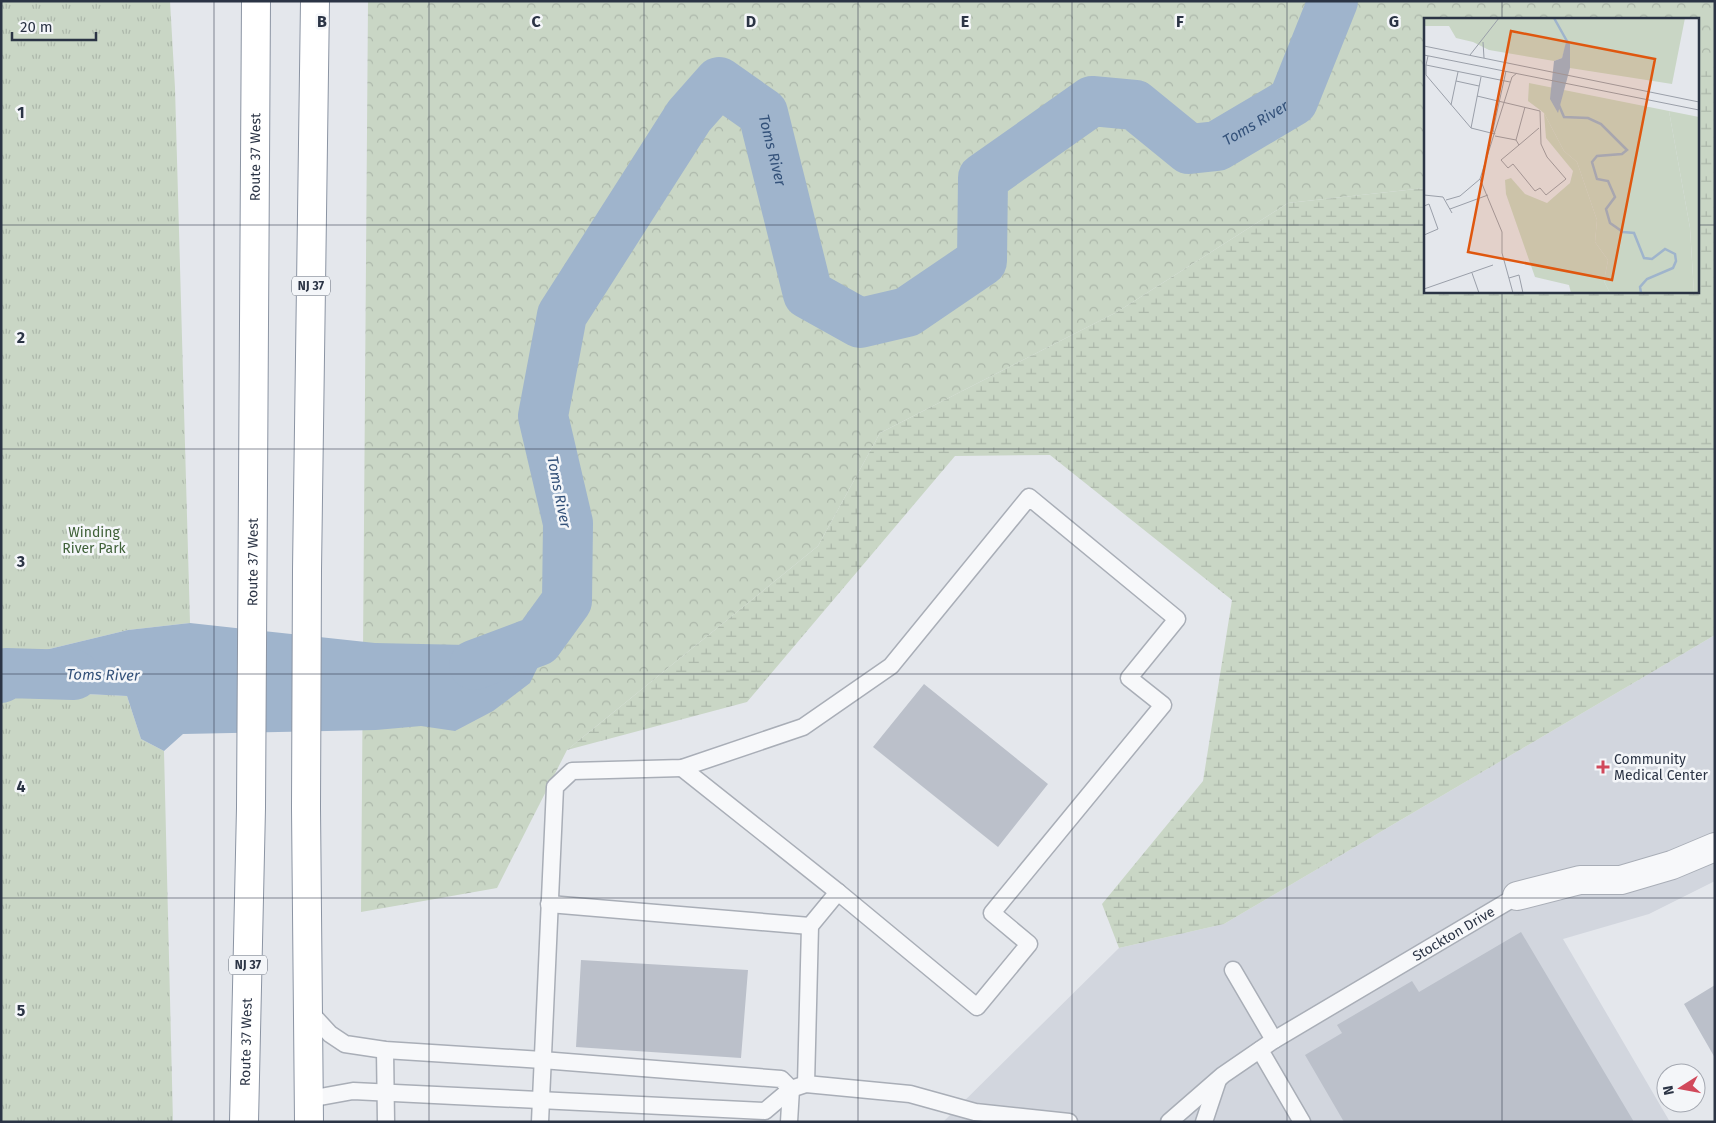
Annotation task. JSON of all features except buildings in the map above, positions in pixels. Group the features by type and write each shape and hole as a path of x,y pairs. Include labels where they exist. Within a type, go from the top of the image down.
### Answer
{"highway":[{"name":"Route 37 West","path":"244,1122 254,569 256,1"},
{"name":"NJ 37","path":"309,1110 306,808 307,570 315,1"}],"street":[{"name":"Stockton Drive","path":"1517,896 1580,880 1621,880 1672,865 1715,847"}],"lane":[{"path":"540,1122 554,787 572,771 682,768 803,728 891,666 1029,497 1177,619 1129,678 1163,705 992,913 1029,944 977,1007 838,892 682,768"},
{"path":"789,1122 798,1086 810,926 838,892"},
{"name":"Stockton Drive","path":"1169,1122 1218,1080 1274,1040 1517,896"},
{"path":"549,904 810,926"},
{"path":"1233,970 1274,1040"},
{"path":"308,1010 330,1034 345,1044 385,1050 781,1079 798,1086 910,1094 975,1112 1069,1122"},
{"path":"385,1050 386,1122"},
{"path":"1260,1050 1302,1122"},
{"path":"1204,1122 1218,1080"},
{"path":"309,1110 353,1091 765,1111 798,1086"}],"shaded area":[{"name":"Community Medical Center","path":"1715,635 1715,881 1649,914 1563,939 1656,1098 1656,1113 1665,1113 1670,1122 943,1122 1119,948 1224,924"}],"green space":[{"name":"Winding River Park","path":"1,1 170,1 175,88 190,623 128,630 12,658 1,689"},
{"path":"368,1 1715,1 1715,64 1698,64 1698,18 1424,18 1424,188 1288,203 1117,312 880,433 818,546 567,750 497,888 361,912"},
{"path":"1698,64 1715,64 1715,635 1224,924 1119,948 1102,904 1203,781 1232,600 1050,455 955,456 747,702 567,750 818,546 880,433 1117,312 1288,203 1424,188 1424,292 1698,292"},
{"path":"1,690 127,696 141,739 164,751 173,1122 1,1122"}],"water":[{"path":"190,623 375,643 467,645 521,627 547,648 530,683 493,711 455,731 421,726 376,730 183,734 164,751 141,739 127,696 1,690 12,658 128,630"}],"waterway":[{"name":"Toms River","path":"474,665 538,641 567,601 568,523 543,416 562,315 689,116 719,82 763,113 808,294 860,323 907,312 982,261 983,178 1092,101 1135,105 1189,149 1217,146 1293,101 1333,1"},
{"name":"Toms River","path":"1,678 6,673 74,675"}],"place":[{"name":"Community Medical Center","path":"1603,767"}]}
